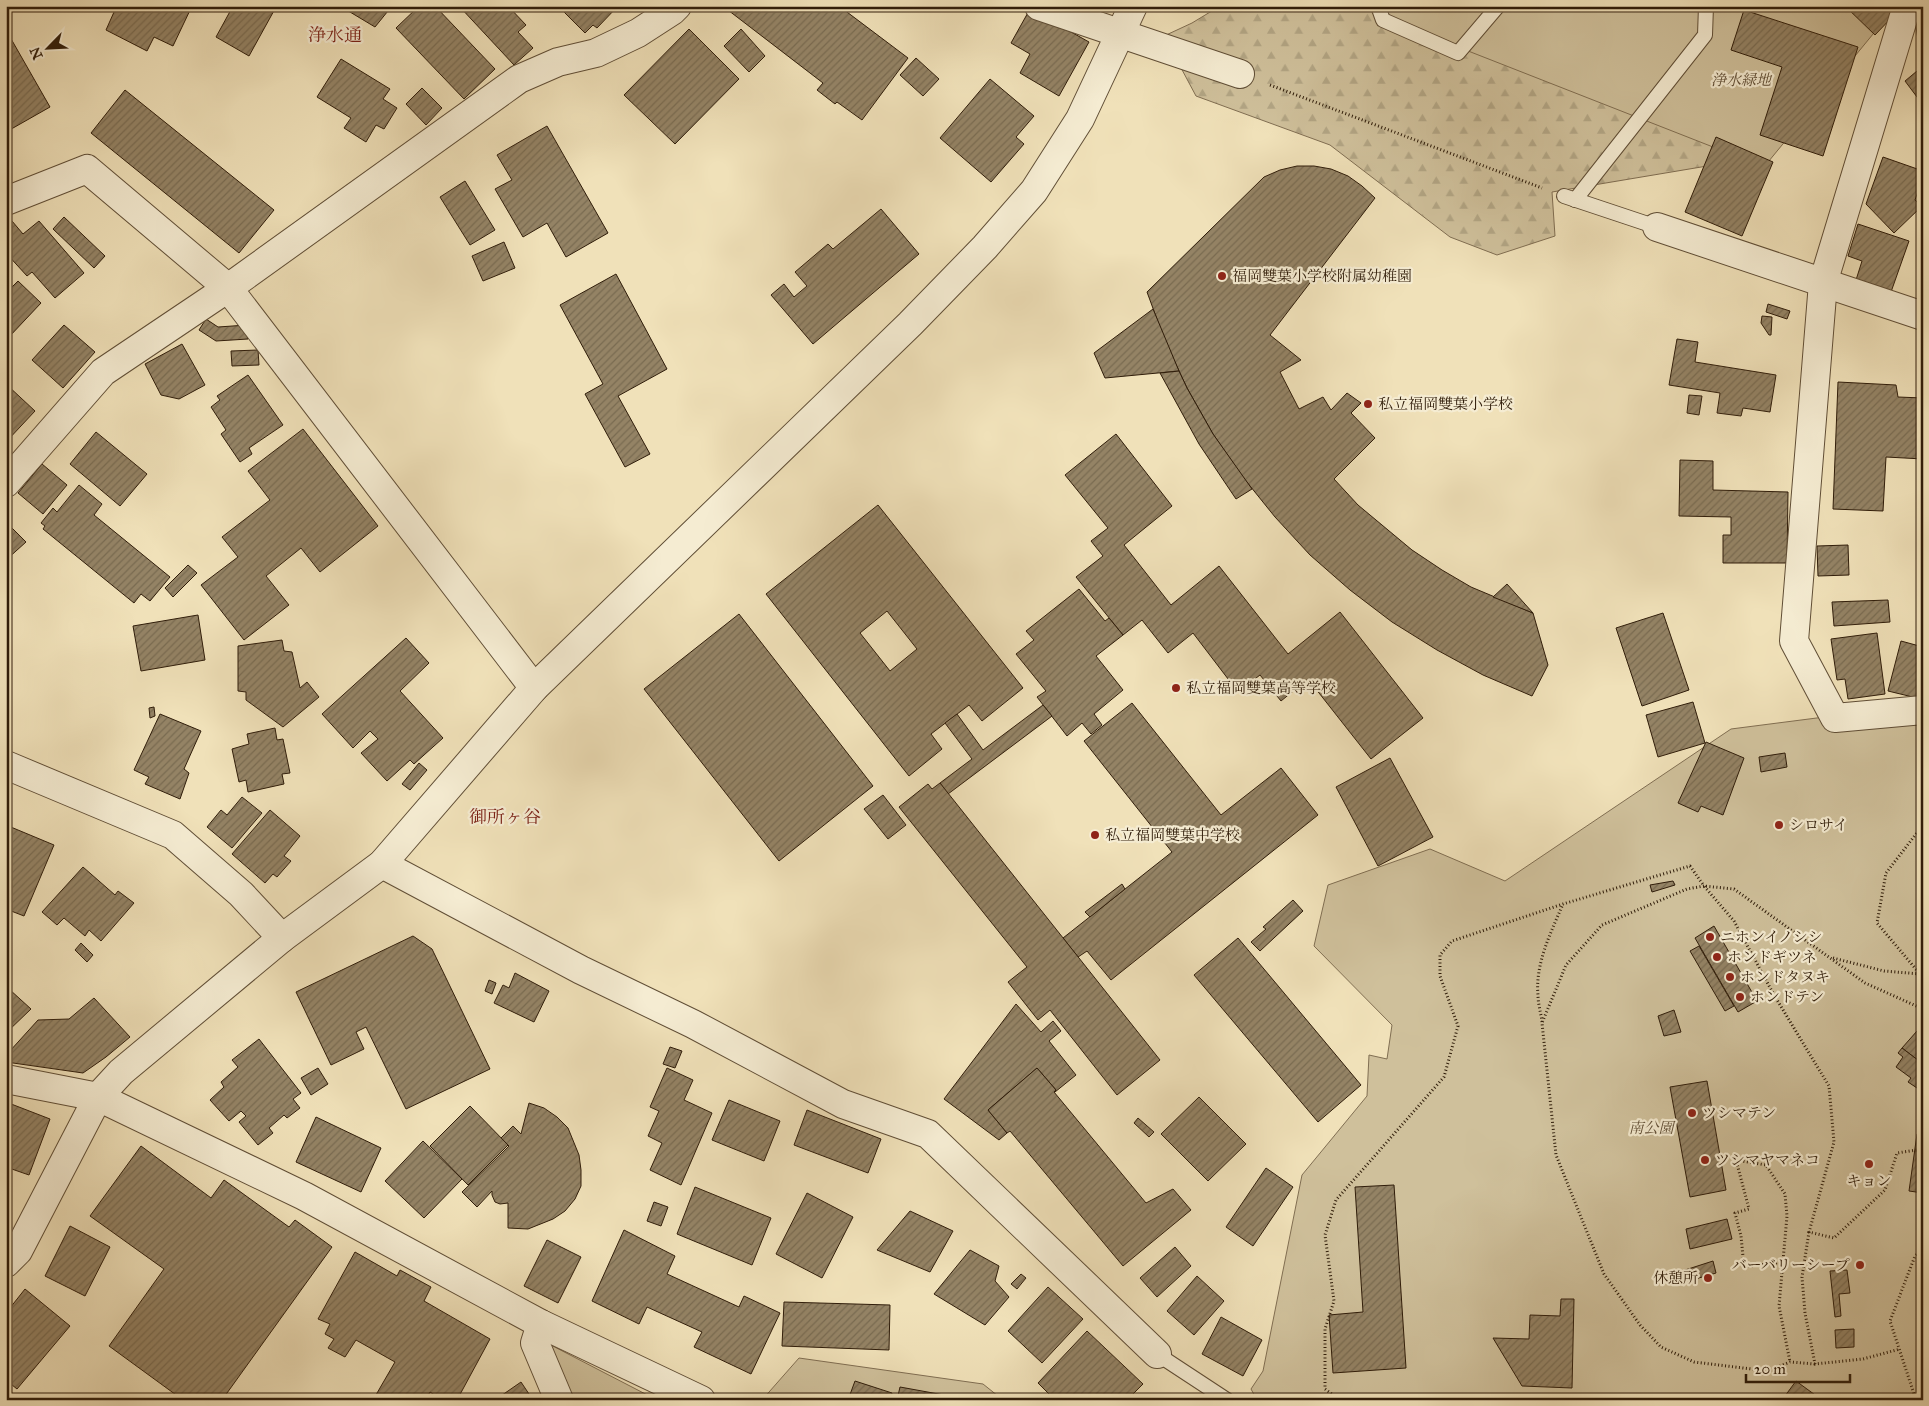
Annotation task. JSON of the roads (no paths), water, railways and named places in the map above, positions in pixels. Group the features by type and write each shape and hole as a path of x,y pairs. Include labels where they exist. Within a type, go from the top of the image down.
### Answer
{"street":[{"path":"6,483 103,372 228,288 519,79 558,62 596,53 630,37 677,6"},
{"path":"1038,6 1240,74"},
{"path":"6,1263 18,1251 98,1097 121,1072 282,938 382,864 534,688 910,324 985,247 1034,191 1080,118 1133,6"},
{"path":"1907,6 1823,283 1794,641 1836,718 1923,710"},
{"path":"6,201 87,170 228,288 534,688"},
{"path":"1657,227 1923,316"},
{"path":"6,765 173,835 240,894 282,938"},
{"path":"382,864 581,970 693,1024 843,1104 928,1134 1157,1354"},
{"path":"6,1079 98,1097 304,1196 541,1324 702,1400"},
{"path":"541,1324 535,1343 559,1400"}],"lane":[{"path":"1378,6 1383,20 1458,53 1498,6"},
{"path":"1657,227 1569,198 1705,35 1706,6"},
{"path":"1157,1354 1227,1400"}],"place":[{"name":"福岡雙葉小学校附属幼稚園","path":"1222,276"},
{"name":"私立福岡雙葉小学校","path":"1368,404"},
{"name":"私立福岡雙葉高等学校","path":"1176,688"},
{"name":"シロサイ","path":"1779,825"},
{"name":"私立福岡雙葉中学校","path":"1095,835"},
{"name":"ニホンイノシシ","path":"1710,937"},
{"name":"ホンドギツネ","path":"1717,957"},
{"name":"ホンドタヌキ","path":"1730,977"},
{"name":"ホンドテン","path":"1740,997"},
{"name":"ツシマテン","path":"1692,1113"},
{"name":"ツシマヤマネコ","path":"1705,1160"},
{"name":"キョン","path":"1869,1164"},
{"name":"バーバリーシープ","path":"1860,1265"},
{"name":"休憩所","path":"1708,1278"}],"district":[{"name":"浄水通","path":"335,35"},
{"name":"御所ヶ谷","path":"505,817"}],"park label":[{"name":"浄水緑地","path":"1741,80"},
{"name":"南公園","path":"1651,1128"}]}
